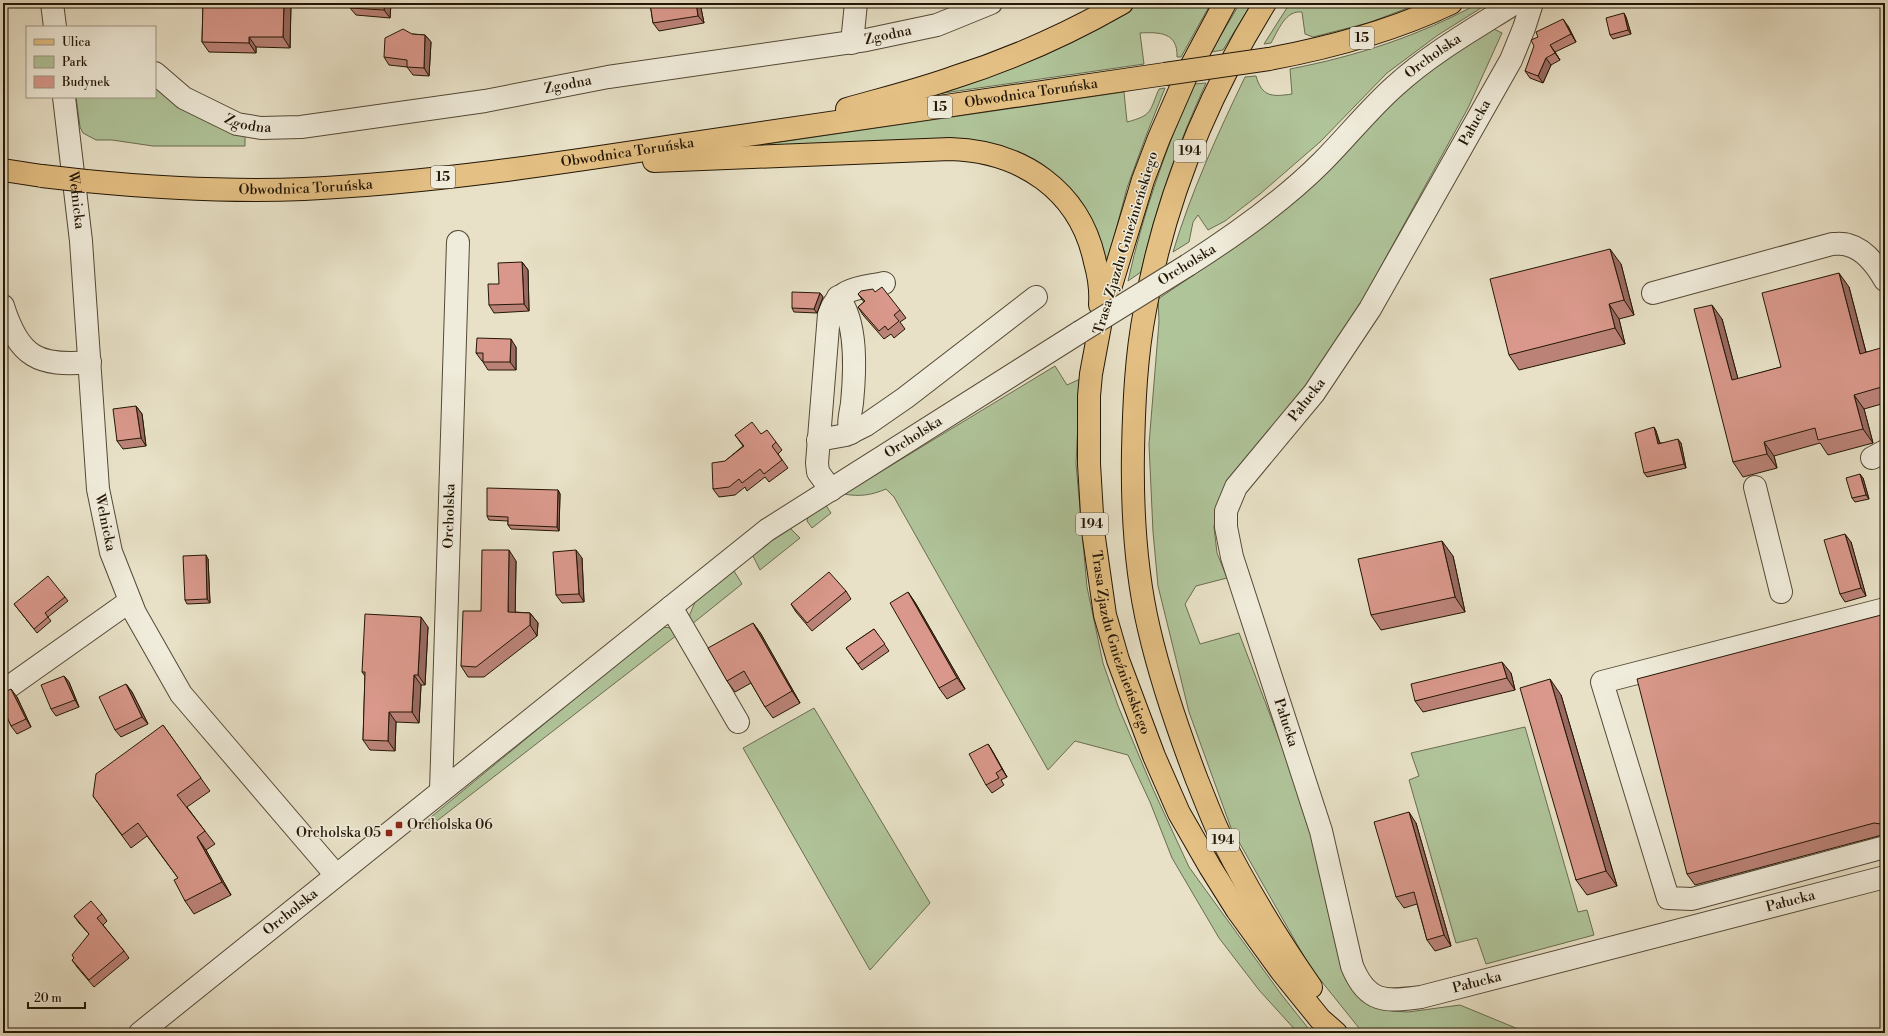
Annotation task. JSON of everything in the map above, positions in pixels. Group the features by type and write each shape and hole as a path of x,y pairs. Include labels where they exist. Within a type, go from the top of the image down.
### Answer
{"main road":[{"name":"15","path":"716,140 790,125 953,78 1051,40 1122,3"},
{"name":"Trasa Zjazdu Gnieźnieńskiego","path":"1225,3 1187,74 1158,138 1126,235 1102,315 1089,334 1091,374 1088,464 1091,509 1102,598 1118,660 1154,756 1179,813 1226,894 1278,966 1320,1019 1336,1033"},
{"name":"194","path":"1265,3 1231,62 1195,139 1170,206 1155,261 1144,310 1136,383 1133,468 1135,519 1148,627 1173,716 1210,811 1237,868 1260,909 1341,1033"},
{"name":"Obwodnica Toruńska","path":"3,170 86,181 184,188 303,189 427,179 555,163 1269,59 1315,50 1367,37 1411,21 1451,3"},
{"path":"555,163 672,161 950,149 980,152 999,156 1032,171 1048,183 1065,199 1082,224 1092,248 1100,283 1100,303 1089,334"}],"street":[{"path":"52,3 55,26"},
{"path":"852,43 856,3"},
{"name":"Zgodna","path":"156,74 184,98 237,124 261,128 301,127 486,101 608,78 852,43 937,25 991,3"},
{"name":"Orcholska","path":"140,1033 767,530 1089,334 1241,230 1298,184 1323,161 1371,109 1396,85 1444,47 1515,3"},
{"name":"Pałucka","path":"1532,3 1511,60 1370,309 1314,393 1236,487 1229,500 1226,511 1228,541 1321,831 1352,966 1358,981 1371,994 1393,1001 1421,997 1885,877"},
{"name":"Wełnicka","path":"64,98 81,241 98,489 111,552 135,613 181,694 336,875"},
{"name":"Orcholska","path":"441,791 458,242"},
{"path":"1653,293 1832,244 1848,245 1864,254 1877,267 1885,280"},
{"path":"831,490 817,468 818,440 830,314 838,297 849,290 884,283"},
{"path":"838,297 845,310 853,349 853,388 849,426 851,433"},
{"path":"818,440 851,433 866,425 905,398 1036,297"},
{"path":"3,306 15,336 23,348 35,357 60,364 90,362"},
{"path":"1755,487 1781,592"},
{"path":"3,691 130,601"},
{"path":"671,607 738,722"},
{"path":"1885,609 1602,682 1668,898 1692,898 1885,847"},
{"path":"1692,898 1699,925"}],"green space":[{"path":"1138,3 1211,3 1181,57 1177,57 1174,43 1171,38 1166,35 1140,33 1144,64 937,94 1126,10"},
{"path":"1240,3 1252,3 1223,50 1211,52"},
{"path":"1290,3 1421,3 1368,23 1313,37 1305,34 1302,12 1296,12 1291,14 1283,22 1271,43 1264,44"},
{"path":"1479,3 1489,3 1438,35 1387,73 1320,142 1260,194 1225,221 1208,230 1198,215 1193,222 1189,242 1173,252 1188,207 1206,163 1245,77 1256,76 1261,88 1269,94 1292,94 1290,69 1339,58 1387,44 1434,25"},
{"path":"1492,28 1502,33 1468,108 1363,299 1303,390 1232,475 1219,499 1214,527 1217,553 1227,578 1196,586 1185,604 1200,644 1239,633 1379,1007 1392,1011 1408,1012 1460,1005 1523,1031 1522,1033 1363,1033 1310,967 1231,828 1189,712 1158,586 1153,532 1149,444 1159,322 1158,299 1238,245 1397,96 1456,51"},
{"path":"1206,83 1177,152 1161,199 1141,272 1128,281 1148,206 1174,132 1194,84"},
{"path":"156,87 245,132 245,146 153,146 112,140 96,140 83,133 80,127 76,98 156,98"},
{"path":"1165,88 1127,188 1108,260 1105,259 1099,237 1021,154 992,144 961,140 758,147 760,145 1124,92 1127,122 1146,115 1151,108 1159,89"},
{"path":"1055,366 1067,385 1080,379 1076,464 1087,587 1103,663 1118,706 1153,789 1189,867 1281,994 1312,1033 1298,1033 1259,990 1219,938 1172,858 1150,802 1128,755 1075,741 1048,770 894,497 886,489 866,495 844,494"},
{"path":"825,504 831,513 812,528 807,521 808,516"},
{"path":"790,528 800,538 760,570 752,554"},
{"path":"734,571 742,584 687,628 690,614 695,602"},
{"path":"662,627 671,628 677,635 429,827 428,821 431,817"},
{"path":"814,708 930,903 870,970 743,748"},
{"path":"1525,727 1578,912 1587,910 1594,935 1486,964 1477,938 1456,943 1409,780 1419,776 1411,753"}],"building":[{"path":"203,3 284,3 283,37 249,37 249,43 202,42"},
{"path":"351,3 385,3 384,10 350,8"},
{"path":"650,3 696,3 698,16 653,23"},
{"path":"1624,13 1628,30 1610,35 1606,18"},
{"path":"1563,19 1571,34 1550,45 1555,53 1546,58 1538,76 1525,71 1534,46 1531,40 1538,37 1536,32"},
{"path":"403,29 412,34 425,35 424,68 407,67 407,60 384,57 385,38"},
{"path":"1610,249 1624,300 1609,304 1615,328 1509,355 1490,279"},
{"path":"522,262 524,304 489,305 488,284 499,284 498,263"},
{"path":"1839,273 1860,354 1884,347 1885,351 1885,386 1854,395 1863,429 1818,440 1815,428 1764,442 1767,454 1733,462 1694,309 1712,305 1732,380 1781,367 1762,293"},
{"path":"882,287 900,310 894,315 899,321 888,330 885,326 879,331 858,307 865,301 858,294 861,291 873,289 875,292"},
{"path":"792,292 820,293 814,309 792,308"},
{"path":"477,338 511,339 510,362 483,362 483,353 476,353"},
{"path":"136,406 141,438 117,441 113,409"},
{"path":"752,422 761,434 767,430 776,442 772,446 782,460 764,474 760,469 742,483 739,479 729,487 713,489 712,463 725,461 744,446 735,435"},
{"path":"1654,427 1658,444 1678,439 1684,464 1644,473 1635,433"},
{"path":"1860,474 1866,495 1852,498 1846,478"},
{"path":"487,488 558,490 557,527 508,525 508,517 487,516"},
{"path":"1845,534 1861,588 1840,594 1824,540"},
{"path":"1442,541 1455,597 1371,615 1358,559"},
{"path":"482,550 509,550 508,612 530,613 530,625 476,667 461,666 463,611 481,611"},
{"path":"576,550 579,594 556,595 553,552"},
{"path":"206,555 207,599 185,600 183,556"},
{"path":"829,572 846,591 807,623 791,604"},
{"path":"48,576 65,597 45,613 48,617 34,629 14,604"},
{"path":"908,592 957,678 939,688 890,603"},
{"path":"365,614 421,617 418,675 414,675 412,712 389,712 388,741 363,740 365,672 362,672"},
{"path":"1885,614 1885,823 1874,823 1687,874 1637,679"},
{"path":"753,623 792,691 765,707 744,671 727,681 708,648"},
{"path":"874,629 885,644 858,664 846,648"},
{"path":"1502,662 1507,678 1415,701 1411,684"},
{"path":"64,676 75,700 51,709 41,685"},
{"path":"1550,679 1606,871 1576,880 1520,688"},
{"path":"126,684 142,717 115,730 99,697"},
{"path":"11,689 26,719 11,726 3,708 3,693"},
{"path":"163,725 201,778 177,795 205,831 197,837 222,882 185,901 174,880 178,878 138,823 122,835 93,796 96,774"},
{"path":"988,744 1002,769 996,773 999,778 986,785 969,754"},
{"path":"1409,812 1444,935 1427,940 1414,892 1396,897 1374,822"},
{"path":"91,901 102,914 97,918 124,951 89,980 72,960 74,958 72,955 89,934 74,916"}],"place":[{"name":"Orcholska 06","path":"399,825"},
{"name":"Orcholska 05","path":"389,833"}]}
